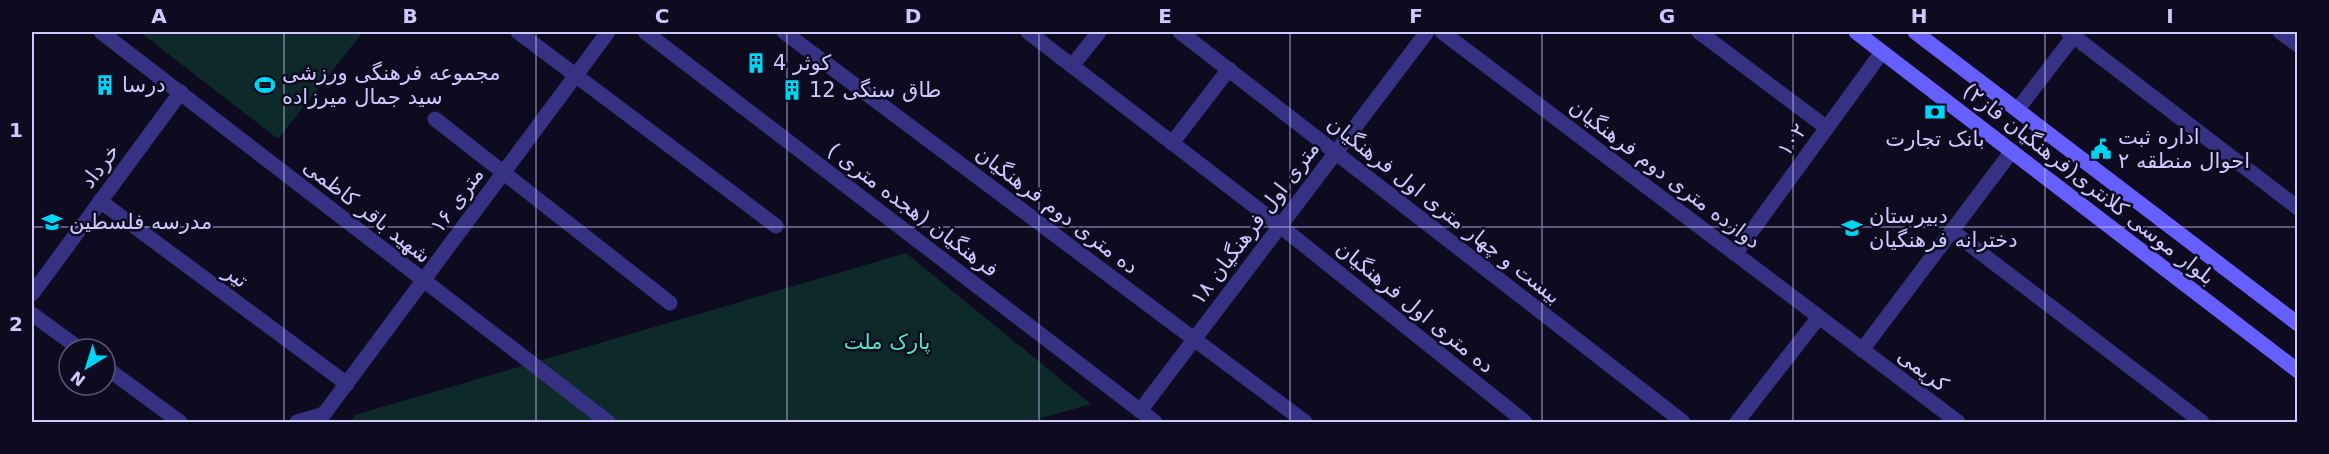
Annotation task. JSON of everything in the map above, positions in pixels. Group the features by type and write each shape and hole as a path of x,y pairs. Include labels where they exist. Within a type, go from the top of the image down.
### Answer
{"main road":[{"name":"بلوار موسی کلانتری(فرهنگیان فاز۲)","path":"1856,32 2298,370"},
{"name":"بلوار موسی کلانتری(فرهنگیان فاز۲)","path":"1915,32 2298,324"}],"street":[{"name":"شهید باقر کاظمی","path":"101,32 608,423"},
{"path":"518,32 776,226"},
{"name":"۱۶ متری","path":"321,418 608,32"},
{"name":"فرهنگیان (هجده متری )","path":"645,32 1155,423"},
{"name":"ده متری دوم فرهنگیان","path":"784,32 1305,423"},
{"name":"ده متری اول فرهنگیان","path":"1028,32 1279,225 1525,423"},
{"path":"1072,66 1099,32"},
{"name":"بیست و چهار متری اول فرهنگیان","path":"1180,32 1683,423"},
{"name":"۱۸ متری اول فرهنگیان","path":"1140,411 1334,151 1427,32"},
{"name":"دوازده متری دوم فرهنگیان","path":"1442,32 1862,350"},
{"path":"1699,32 1827,128"},
{"path":"2280,32 2298,45"},
{"path":"2017,110 2071,34 2298,208"},
{"name":"۱۰۲","path":"1735,254 1882,52"},
{"path":"1172,143 1229,69"},
{"name":"خرداد","path":"32,294 181,92"},
{"path":"435,119 670,303"},
{"path":"1862,350 2012,151"},
{"name":"تیر","path":"100,201 347,384"},
{"path":"1952,231 2202,423"},
{"path":"32,314 64,337"},
{"path":"1737,423 1819,317"},
{"name":"کریمی","path":"1862,350 1958,423"},
{"path":"117,376 180,423"},
{"path":"297,423 321,418"}],"green space":[{"name":"مجموعه فرهنگی ورزشی سید جمال میرزاده","path":"140,32 363,32 278,139"},
{"name":"پارک ملت","path":"906,253 1091,404 1028,422 350,422 355,415"}],"place":[{"name":"کوثر 4","path":"756,63"},
{"name":"درسا","path":"105,85"},
{"name":"مجموعه فرهنگی ورزشی سید جمال میرزاده","path":"265,85"},
{"name":"طاق سنگی 12","path":"792,90"},
{"name":"بانک تجارت","path":"1935,112"},
{"name":"اداره ثبت احوال منطقه ۲","path":"2101,149"},
{"name":"مدرسه فلسطین","path":"52,222"},
{"name":"دبیرستان دخترانه فرهنگیان","path":"1852,228"}]}
